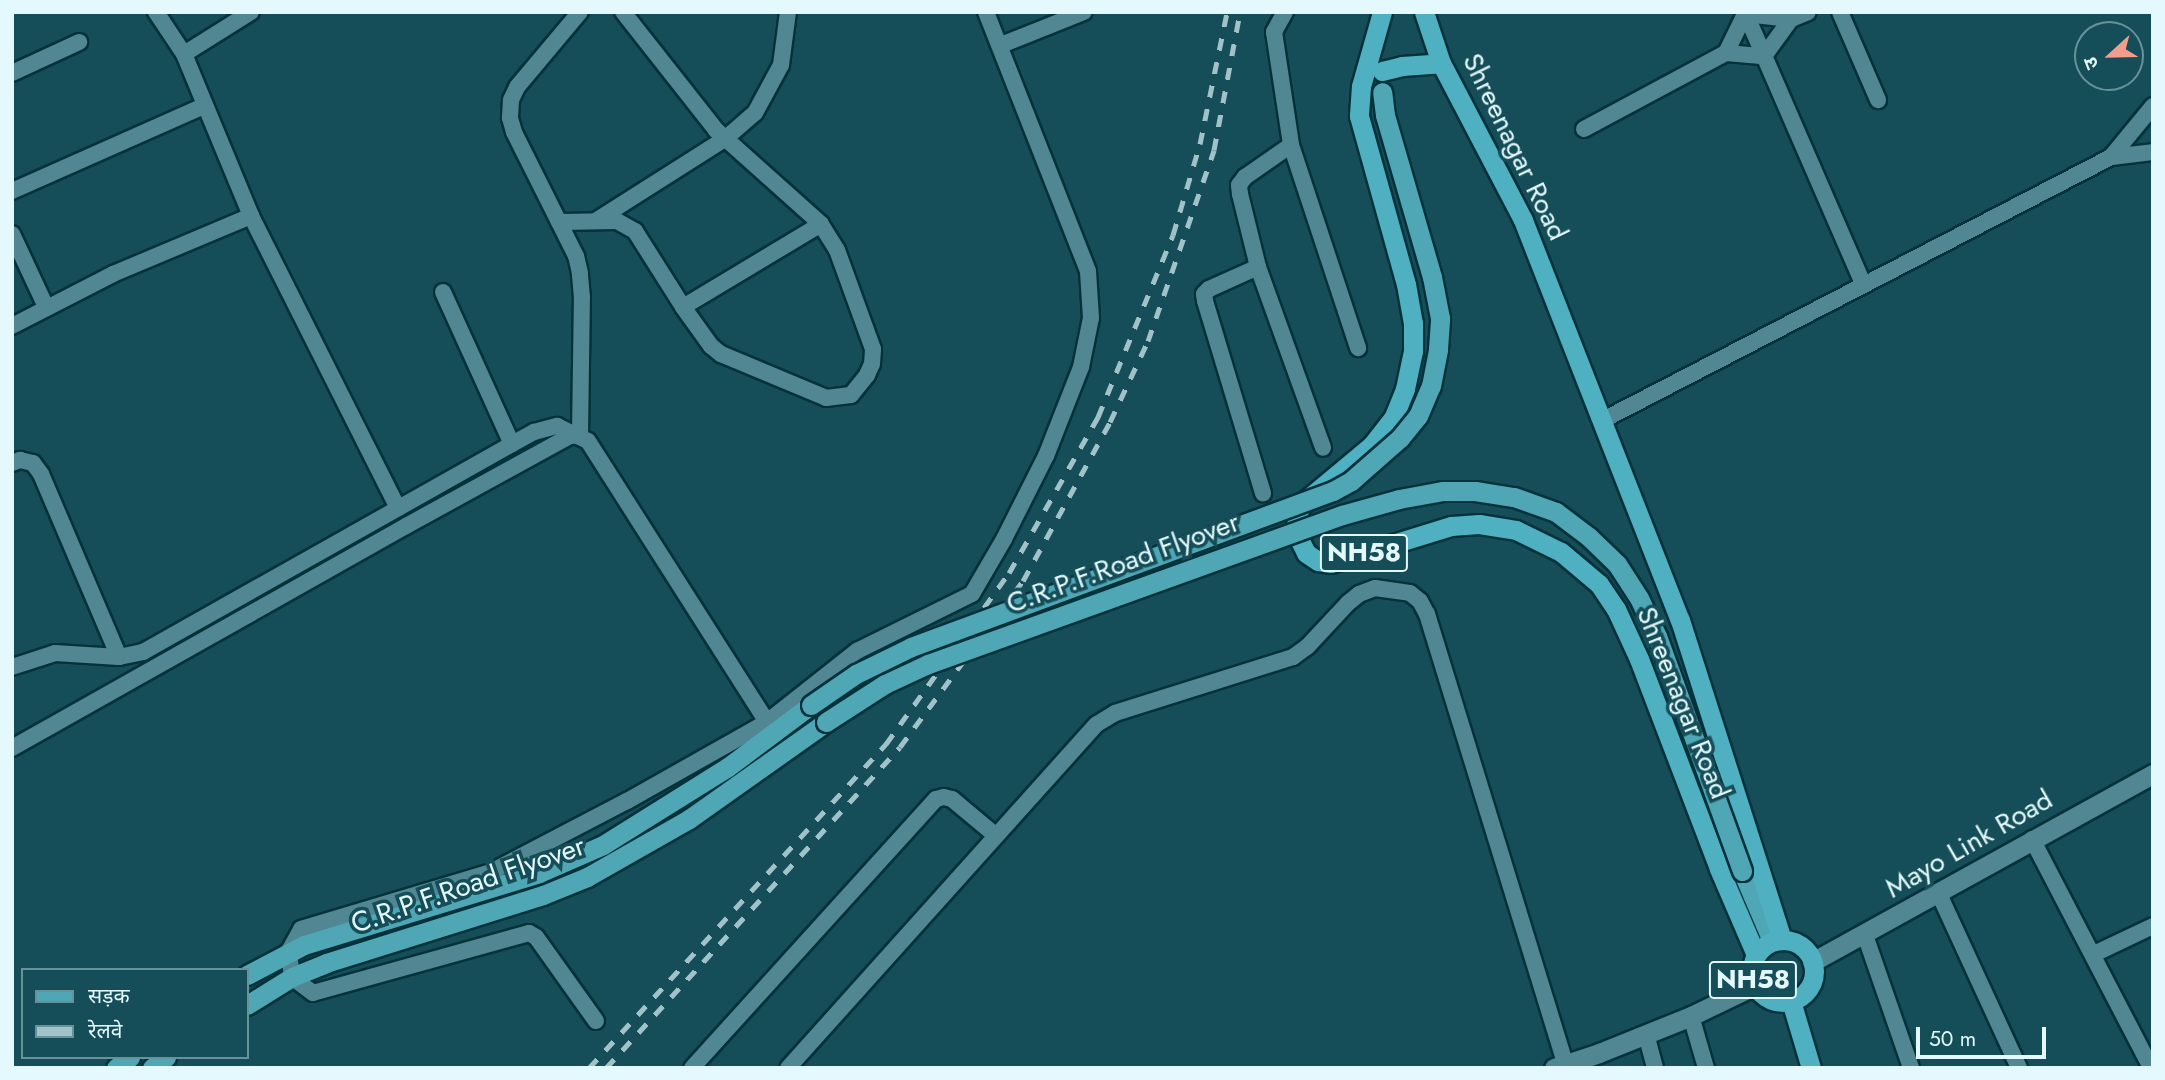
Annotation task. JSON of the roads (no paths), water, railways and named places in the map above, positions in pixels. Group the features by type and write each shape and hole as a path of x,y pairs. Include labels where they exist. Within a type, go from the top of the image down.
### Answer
{"highway":[{"name":"Shreenagar Road","path":"1382,12 1359,94 1359,116 1406,284 1413,323 1413,351 1405,388 1392,418 1372,445 1305,500 1297,513 1294,523 1300,544 1306,553 1318,561 1331,563 1412,536 1451,526 1479,524 1528,535 1561,552 1581,567 1599,584 1616,609 1639,659 1719,869 1756,955"},
{"name":"Shreenagar Road","path":"1424,12 1441,63 1523,220 1680,620 1777,941"},
{"path":"1382,71 1402,66 1441,63"},
{"name":"NH58","path":"1777,941 1801,946 1812,962 1814,971 1807,990 1791,1001 1770,999 1755,985 1752,964 1756,955 1777,941"},
{"name":"NH58","path":"1791,1001 1811,1068"}],"main road":[{"name":"C.R.P.F.Road Flyover","path":"248,974 289,951 539,873 603,845 728,767 856,674 900,652 1333,491 1351,481 1386,453 1418,416 1431,387 1440,318 1432,277 1385,116 1382,71 1374,40"},
{"name":"C.R.P.F.Road Flyover","path":"248,1003 292,977 326,963 543,895 635,852 711,805 884,684 928,664 1342,515 1399,499 1443,491 1475,491 1514,497 1556,512 1617,564 1639,598 1657,636 1742,871 1777,941"}],"street":[{"path":"156,12 184,54 251,216 398,508"},
{"path":"184,54 251,12"},
{"path":"580,12 517,87 511,100 514,132 576,256 580,273 580,435"},
{"path":"559,222 617,221 635,231 682,307 721,355 826,398 851,396 867,375 872,364 873,349 837,250 821,224 726,138 623,12"},
{"path":"595,221 726,138 755,113 781,65 788,12"},
{"path":"596,1021 537,937 529,933 313,993 292,977 289,951 301,929 491,872 628,801 766,722 857,651 972,594 1004,539 1046,456 1081,367 1091,318 1088,271 986,12"},
{"path":"1001,45 1084,12"},
{"path":"1285,12 1274,32 1292,145 1358,348"},
{"path":"1745,13 1791,19 1808,12"},
{"path":"1840,12 1878,100"},
{"path":"1726,53 1745,13"},
{"path":"1745,13 1863,283"},
{"path":"1764,56 1791,19"},
{"path":"12,73 79,42"},
{"path":"1584,129 1726,53 1764,56"},
{"path":"12,191 204,106"},
{"path":"2111,157 2153,106"},
{"path":"1292,145 1245,177 1239,185 1258,267 1323,448"},
{"path":"1603,420 1863,283 2111,157 2153,152"},
{"path":"12,326 46,307 251,216"},
{"path":"682,307 821,224"},
{"path":"12,234 46,307"},
{"path":"1258,267 1205,294 1263,493"},
{"path":"443,292 512,444"},
{"path":"12,667 55,653 119,657 143,652 512,444 548,427 557,426 588,441 766,722"},
{"path":"12,748 570,436 580,435"},
{"path":"12,463 20,460 33,463 41,474 119,657"},
{"path":"788,1068 1097,724 1115,713 1293,657 1359,594 1375,589 1410,593 1420,601 1427,614 1560,1066 1691,1016 1755,985"},
{"name":"Mayo Link Road","path":"1812,962 2153,774"},
{"path":"692,1068 936,799 952,799 995,835"},
{"path":"2032,839 2151,1068"},
{"path":"1939,894 2018,1068"},
{"path":"2094,954 2153,926"},
{"path":"1865,935 1911,1068"},
{"path":"1691,1016 1706,1068"},
{"path":"1642,1036 1655,1068"}],"railway":[{"path":"589,1068 886,744 1009,573 1098,417 1173,235 1200,144 1227,12"},
{"path":"606,1068 900,747 1023,581 1110,422 1148,341 1214,150 1240,12"}]}
